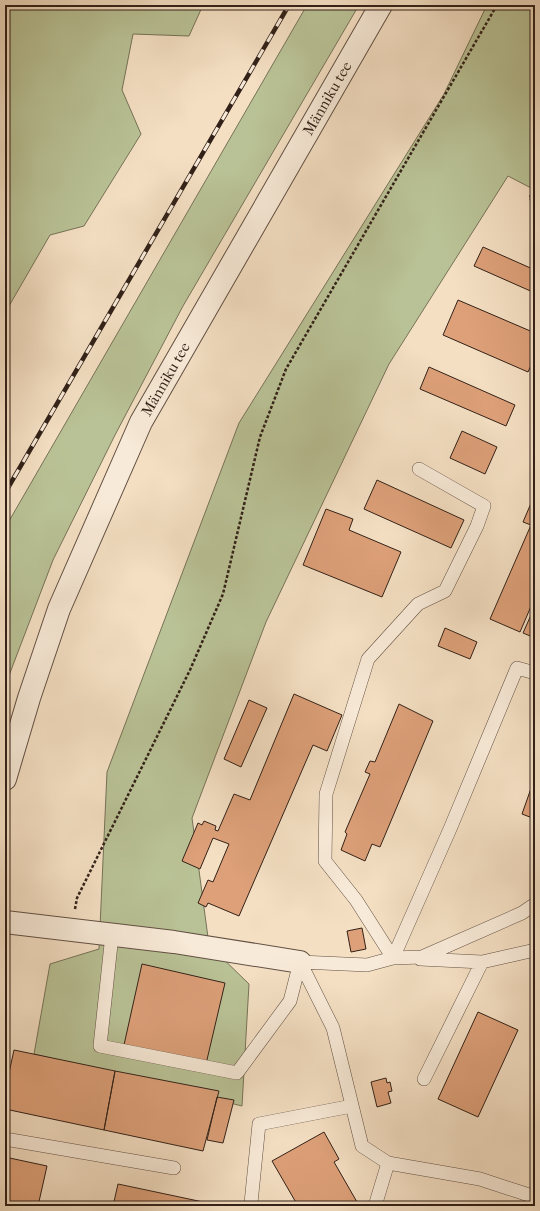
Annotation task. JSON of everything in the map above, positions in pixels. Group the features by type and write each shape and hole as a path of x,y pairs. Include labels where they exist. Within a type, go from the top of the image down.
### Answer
{"street":[{"name":"Männiku tee","path":"5,780 29,698 59,609 141,422 381,5"},
{"path":"5,922 174,942 300,962"}],"lane":[{"path":"392,958 356,900 325,861 326,794 368,659 418,604 445,591 477,526 484,506 419,469"},
{"path":"392,958 450,829 517,668 535,673"},
{"path":"300,962 367,965 392,958 422,957 522,913 535,904"},
{"path":"112,935 100,1046 237,1073 290,1001 300,962"},
{"path":"392,958 482,962 535,950"},
{"path":"300,962 333,1028 362,1146 388,1162 480,1180 535,1197"},
{"path":"424,1079 482,962"},
{"path":"251,1203 259,1124 352,1106"},
{"path":"5,1139 174,1168"},
{"path":"375,1206 388,1162"}],"path":[{"path":"70,930 77,898 190,670 223,594 260,437 286,368 497,5"},
{"path":"535,191 529,198 535,200"}],"green space":[{"path":"5,5 203,5 189,36 133,34 122,90 141,134 84,226 50,235 5,313"},
{"path":"307,5 359,5 183,306 115,435 53,560 5,686 5,528"},
{"path":"487,5 535,5 535,190 508,176 389,364 266,622 192,818 209,945 249,984 242,1106 34,1054 50,964 99,949 107,772 239,423 444,94"}],"building":[{"path":"483,247 535,270 535,293 474,266"},
{"path":"458,300 535,333 535,357 528,372 443,335"},
{"path":"429,367 515,405 506,426 420,389"},
{"path":"462,431 497,447 485,474 450,458"},
{"path":"377,480 464,520 451,548 364,509"},
{"path":"535,494 535,597 520,632 490,619 531,525 523,522"},
{"path":"326,509 353,519 349,530 401,552 382,597 303,565"},
{"path":"535,606 535,638 523,633"},
{"path":"445,628 477,642 470,659 438,646"},
{"path":"294,694 342,715 327,751 313,745 239,916 208,903 206,907 198,903 208,880 213,882 229,844 213,838 200,869 182,861 198,823 202,825 204,821 216,826 215,830 218,831 234,794 250,800"},
{"path":"249,700 267,708 241,767 224,759"},
{"path":"399,704 433,721 380,847 372,844 365,861 341,850 347,834 345,832 370,774 365,772 370,761 375,762"},
{"path":"535,777 535,819 522,814"},
{"path":"362,928 366,949 351,952 347,931"},
{"path":"142,964 225,983 206,1064 124,1045"},
{"path":"478,1012 518,1030 478,1117 438,1099"},
{"path":"14,1050 115,1071 104,1130 5,1109 5,1091"},
{"path":"115,1071 219,1091 203,1151 104,1130"},
{"path":"386,1078 387,1083 390,1082 392,1091 388,1092 391,1103 377,1107 371,1082"},
{"path":"217,1097 234,1100 223,1143 207,1140"},
{"path":"324,1132 339,1159 334,1162 357,1202 350,1206 298,1206 272,1161"},
{"path":"5,1157 47,1166 38,1206 5,1206"},
{"path":"118,1184 222,1206 113,1206"}],"railway":[{"path":"5,493 289,5"}]}
